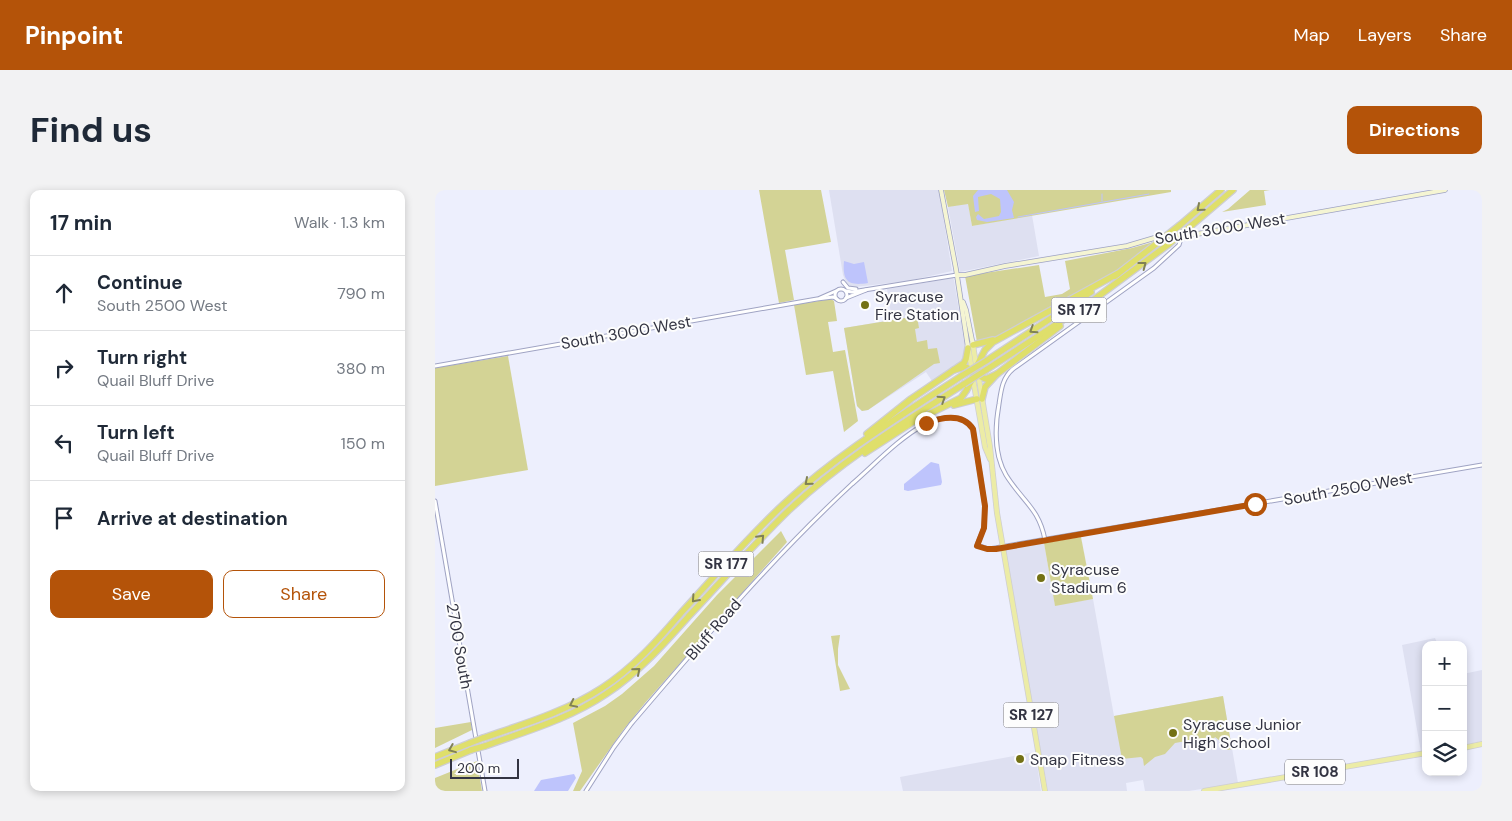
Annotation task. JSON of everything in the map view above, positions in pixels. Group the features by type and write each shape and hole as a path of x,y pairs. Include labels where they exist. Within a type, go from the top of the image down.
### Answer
{"highway":[{"name":"SR 177","path":"435,757 470,742 570,706 623,673 654,644 777,511 826,467 859,442 1117,274 1221,190"},
{"name":"SR 177","path":"435,765 471,750 565,717 598,700 622,683 656,652 771,528 829,475 876,441 1120,281 1169,244 1233,190"},
{"path":"826,467 895,411 965,362 970,347 1000,337 1117,274"},
{"path":"954,370 962,367 988,379 1120,281"},
{"path":"829,475 913,422 961,398 985,350 1000,337"},
{"path":"938,410 979,399 985,387 997,374"}],"main road":[{"name":"SR 127","path":"941,190 975,372 985,447 991,460 1003,548 1045,791"},
{"name":"South 3000 West","path":"957,275 1127,246 1161,236 1197,234 1445,190"},
{"path":"1467,747 1482,744"},
{"name":"SR 108","path":"1204,791 1422,754"}],"street":[{"path":"1045,540 1043,527 1038,516 1007,476 1001,461 996,432 997,417 1006,376 1013,369 1154,268 1179,245 1182,235"},
{"name":"South 3000 West","path":"846,291 852,292 957,275"},
{"path":"843,282 845,286 851,289 864,290"},
{"path":"841,288 846,291 846,299 841,301 837,299 836,291 841,288"},
{"name":"South 3000 West","path":"846,299 864,290"},
{"name":"South 3000 West","path":"817,299 836,291"},
{"name":"South 3000 West","path":"435,366 817,299 833,297 837,299"},
{"name":"South 2500 West","path":"926,423 957,418 967,422 973,429 985,506 984,528 977,546 989,549 1482,465"},
{"name":"Bluff Road","path":"586,791 631,724 762,574 817,516 893,446 926,423"},
{"name":"2700 South","path":"435,501 485,791"}],"shaded area":[{"path":"829,190 939,190 952,271 908,281 855,287 849,286 843,275"},
{"path":"968,203 972,226 1032,215 1039,256 960,272 948,207"},
{"path":"953,278 966,353 964,360 932,381 926,372 868,410 862,411 857,406 844,328 892,320 887,289"},
{"path":"1044,543 1055,605 1093,599 1114,716 1223,696 1238,783 1189,791 1145,791 1143,780 1126,783 1127,791 1048,791 1004,550"},
{"path":"1435,638 1436,641 1422,641 1421,752 1402,645"},
{"path":"1482,670 1482,741 1467,744 1467,686 1467,673"},
{"path":"1035,752 1041,791 903,791 900,777"}],"green space":[{"path":"759,190 821,190 831,242 785,250 794,300 779,303"},
{"path":"944,190 1171,190 1171,192 972,226 968,204 948,207"},
{"path":"1250,190 1270,190 1264,191 1266,205 1222,212 1228,209"},
{"path":"1157,241 1109,276 1008,331 991,339 977,342 965,276 1039,265 1045,297 1062,294 1070,289 1065,261 1132,248"},
{"path":"831,299 834,301 837,321 828,322 833,352 845,350 858,421 844,432 833,371 806,375 794,305"},
{"path":"917,316 919,328 915,329 917,342 927,340 928,349 937,348 940,363 934,364 868,410 862,411 857,406 844,328"},
{"path":"508,356 528,470 435,486 435,368"},
{"path":"781,531 787,542 645,703 580,791 573,791 582,771 573,723 605,706 654,666 717,595"},
{"path":"1081,537 1093,599 1055,606 1044,543"},
{"path":"840,635 838,665 850,689 840,691 831,636"},
{"path":"1223,696 1232,749 1227,750 1224,744 1215,737 1212,742 1203,738 1175,743 1165,754 1155,757 1144,766 1141,757 1122,759 1114,716"},
{"path":"471,722 472,730 435,748 435,728"},
{"path":"477,761 482,791 435,791 435,778"}],"water":[{"path":"978,190 1007,190 1014,202 1012,210 1014,218 987,222 977,220 978,214 984,219 999,216 1001,212 1000,199 991,194 978,197 979,211 975,212 973,196"},
{"path":"844,261 854,264 864,262 868,283 856,284 848,281 844,274"},
{"path":"931,462 939,464 941,485 908,491 904,490 904,484"},
{"path":"574,774 576,778 568,791 534,791 541,780"}],"waterway":[{"path":"1102,194 1102,201"},
{"path":"1018,217 1149,194"}],"place":[{"name":"Syracuse Fire Station","path":"865,305"},
{"name":"Syracuse Stadium 6","path":"1041,578"},
{"name":"Syracuse Junior High School","path":"1173,733"},
{"name":"Snap Fitness","path":"1020,759"}],"route":[{"path":"926,423 957,418 964,419 973,429 986,519 977,546 987,549 1255,504"}]}
